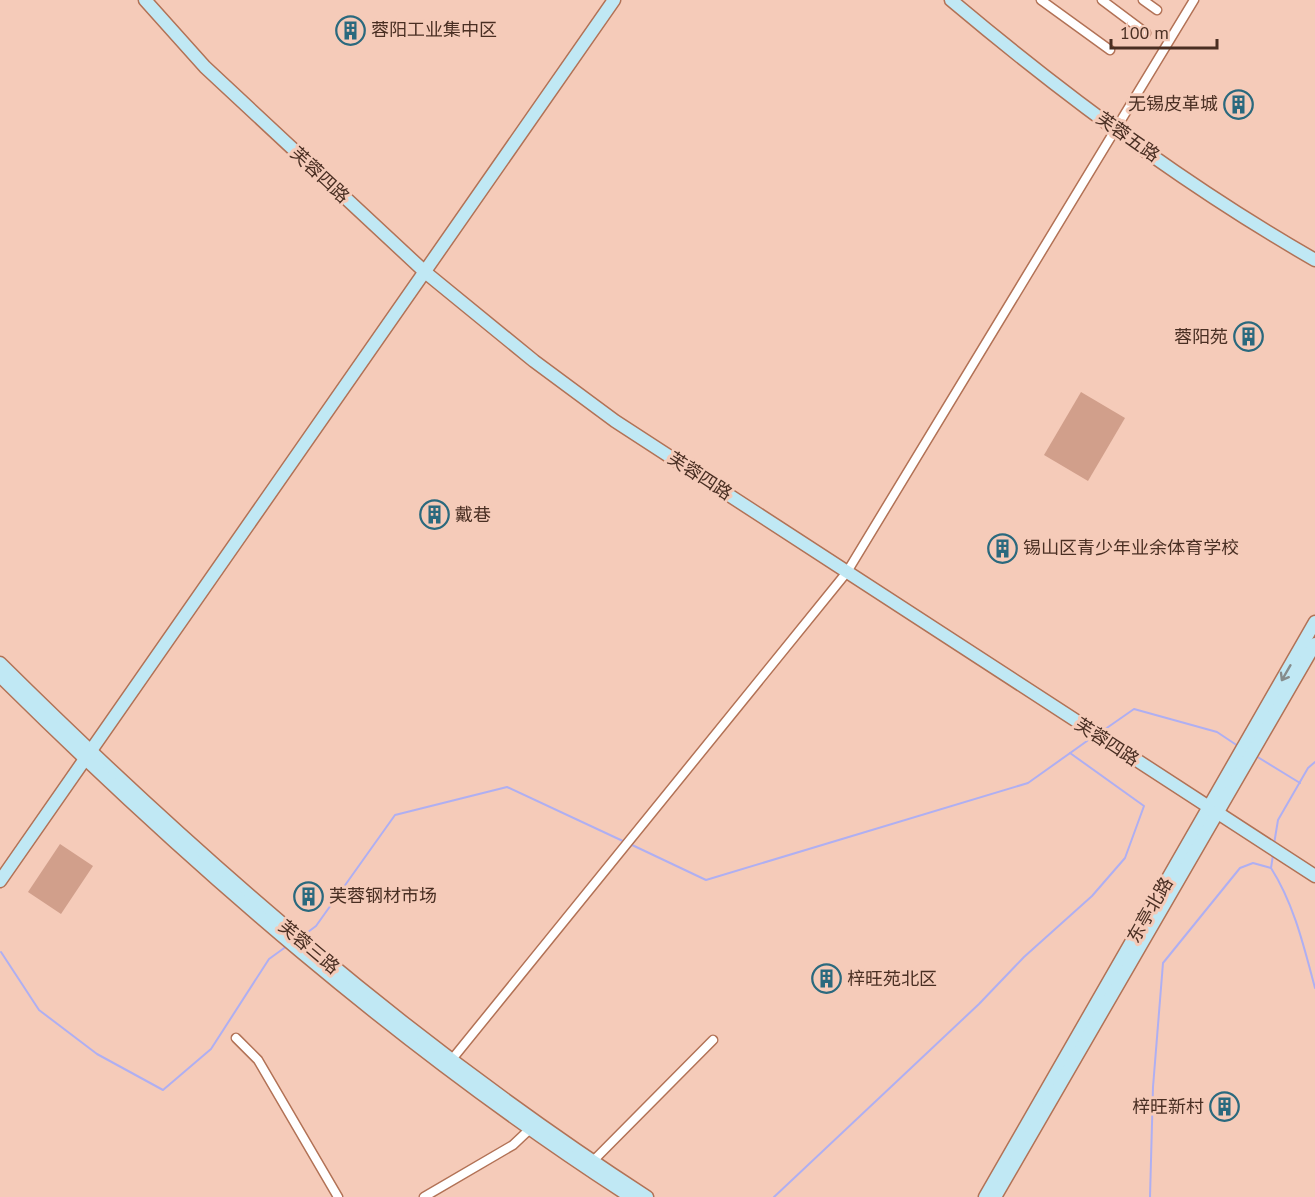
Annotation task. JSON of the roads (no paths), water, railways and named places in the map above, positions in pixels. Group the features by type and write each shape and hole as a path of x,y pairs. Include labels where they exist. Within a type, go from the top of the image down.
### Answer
{"main road":[{"name":"芙蓉四路","path":"145,0 205,68 425,272 534,361 615,421 1102,740 1315,876"},
{"path":"0,881 86,754 614,0"},
{"name":"芙蓉五路","path":"951,0 1028,65 1115,129 1206,191 1315,260"},
{"name":"东亭北路","path":"1252,743 1315,622"},
{"name":"东亭北路","path":"985,1197 1241,761 1315,644"},
{"name":"芙蓉三路","path":"0,663 86,754"},
{"name":"芙蓉三路","path":"0,676 280,929 531,1128 631,1197"},
{"name":"东亭北路","path":"995,1197 1213,809"},
{"name":"芙蓉三路","path":"449,1062 647,1197"}],"street":[{"path":"1041,0 1110,50"},
{"path":"1102,0 1146,33"},
{"path":"1143,0 1157,10"},
{"path":"449,1062 847,572 1194,0"},
{"path":"236,1038 258,1060 338,1197"},
{"path":"593,1161 712,1040"},
{"path":"424,1197 513,1144 531,1128"}],"waterway":[{"path":"1101,732 1134,709 1217,732 1238,746"},
{"path":"630,844 706,880 1028,783 1094,736"},
{"path":"774,1197 979,1004 1024,957 1092,896 1125,858 1144,806 1070,753"},
{"path":"1256,756 1300,783"},
{"path":"1274,844 1278,820 1308,768 1315,762"},
{"path":"304,935 316,926 395,815 507,787 625,842"},
{"path":"1150,1197 1153,1087 1163,963 1240,868 1253,863 1271,868 1273,855"},
{"path":"1271,868 1292,911 1315,988"},
{"path":"1,952 39,1010 97,1054 163,1090 211,1049 269,959 287,946"}],"place":[{"name":"蓉阳工业集中区","path":"350,30"},
{"name":"无锡皮革城","path":"1239,104"},
{"name":"蓉阳苑","path":"1249,337"},
{"name":"戴巷","path":"434,515"},
{"name":"锡山区青少年业余体育学校","path":"1002,548"},
{"name":"芙蓉钢材市场","path":"308,896"},
{"name":"梓旺苑北区","path":"826,979"},
{"name":"梓旺新村","path":"1225,1107"}]}
